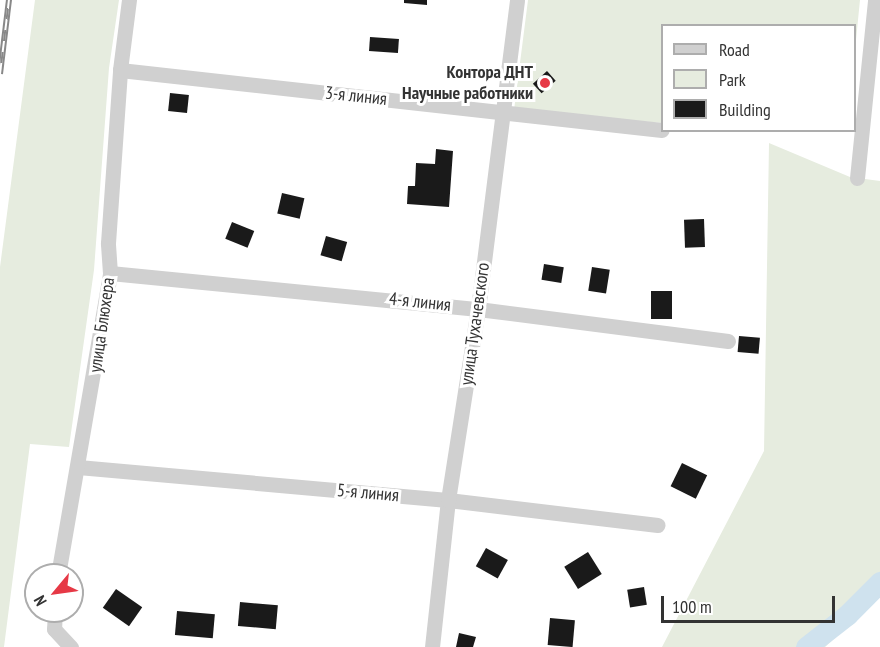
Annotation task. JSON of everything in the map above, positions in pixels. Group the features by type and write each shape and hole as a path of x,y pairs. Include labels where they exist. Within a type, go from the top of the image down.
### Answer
{"street":[{"name":"улица Блюхера","path":"60,563 110,273 108,243 120,70 129,0"},
{"name":"улица Тухачевского","path":"432,647 448,500 478,309 517,0"},
{"path":"857,177 875,0"},
{"name":"3-я линия","path":"120,70 661,130"},
{"name":"4-я линия","path":"110,273 478,309 728,341"},
{"name":"5-я линия","path":"78,467 448,500 658,525"},
{"path":"54,623 54,628 68,645"}],"green space":[{"path":"35,0 119,0 109,68 94,270 69,447 30,444 4,647 0,647 0,267"},
{"path":"528,0 860,0 856,40 856,24 661,24 661,123 514,110"},
{"path":"769,143 850,177 880,181 880,597 825,647 662,647 764,451"}],"building":[{"path":"404,0 427,0 427,5 404,3"},
{"path":"370,37 399,39 398,53 369,51"},
{"name":"Контора ДНТ Научные работники","path":"547,71 556,81 542,93 533,84"},
{"path":"170,93 189,95 187,113 168,111"},
{"path":"436,149 453,151 449,207 407,204 408,186 415,186 416,163 435,164"},
{"path":"282,193 304,198 300,219 277,213"},
{"path":"704,219 705,247 685,248 684,220"},
{"path":"232,222 254,231 248,248 225,239"},
{"path":"326,236 347,242 342,261 320,255"},
{"path":"544,264 564,267 561,283 541,280"},
{"path":"592,267 610,270 606,294 588,291"},
{"path":"651,291 672,291 672,319 651,319"},
{"path":"739,336 760,338 759,354 738,352"},
{"path":"682,463 707,475 696,499 671,486"},
{"path":"486,548 508,560 498,578 476,566"},
{"path":"588,552 602,574 578,589 564,567"},
{"path":"644,587 647,605 630,607 627,590"},
{"path":"116,589 142,607 129,626 103,608"},
{"path":"240,602 278,605 276,629 238,626"},
{"path":"177,611 215,614 213,638 175,635"},
{"path":"550,618 575,620 573,647 548,645"},
{"path":"459,633 476,637 473,647 456,647"}],"waterway":[{"path":"806,647 847,615 880,582"}],"railway":[{"path":"0,74 9,0"}],"place":[{"name":"Контора ДНТ Научные работники","path":"545,83"}]}
